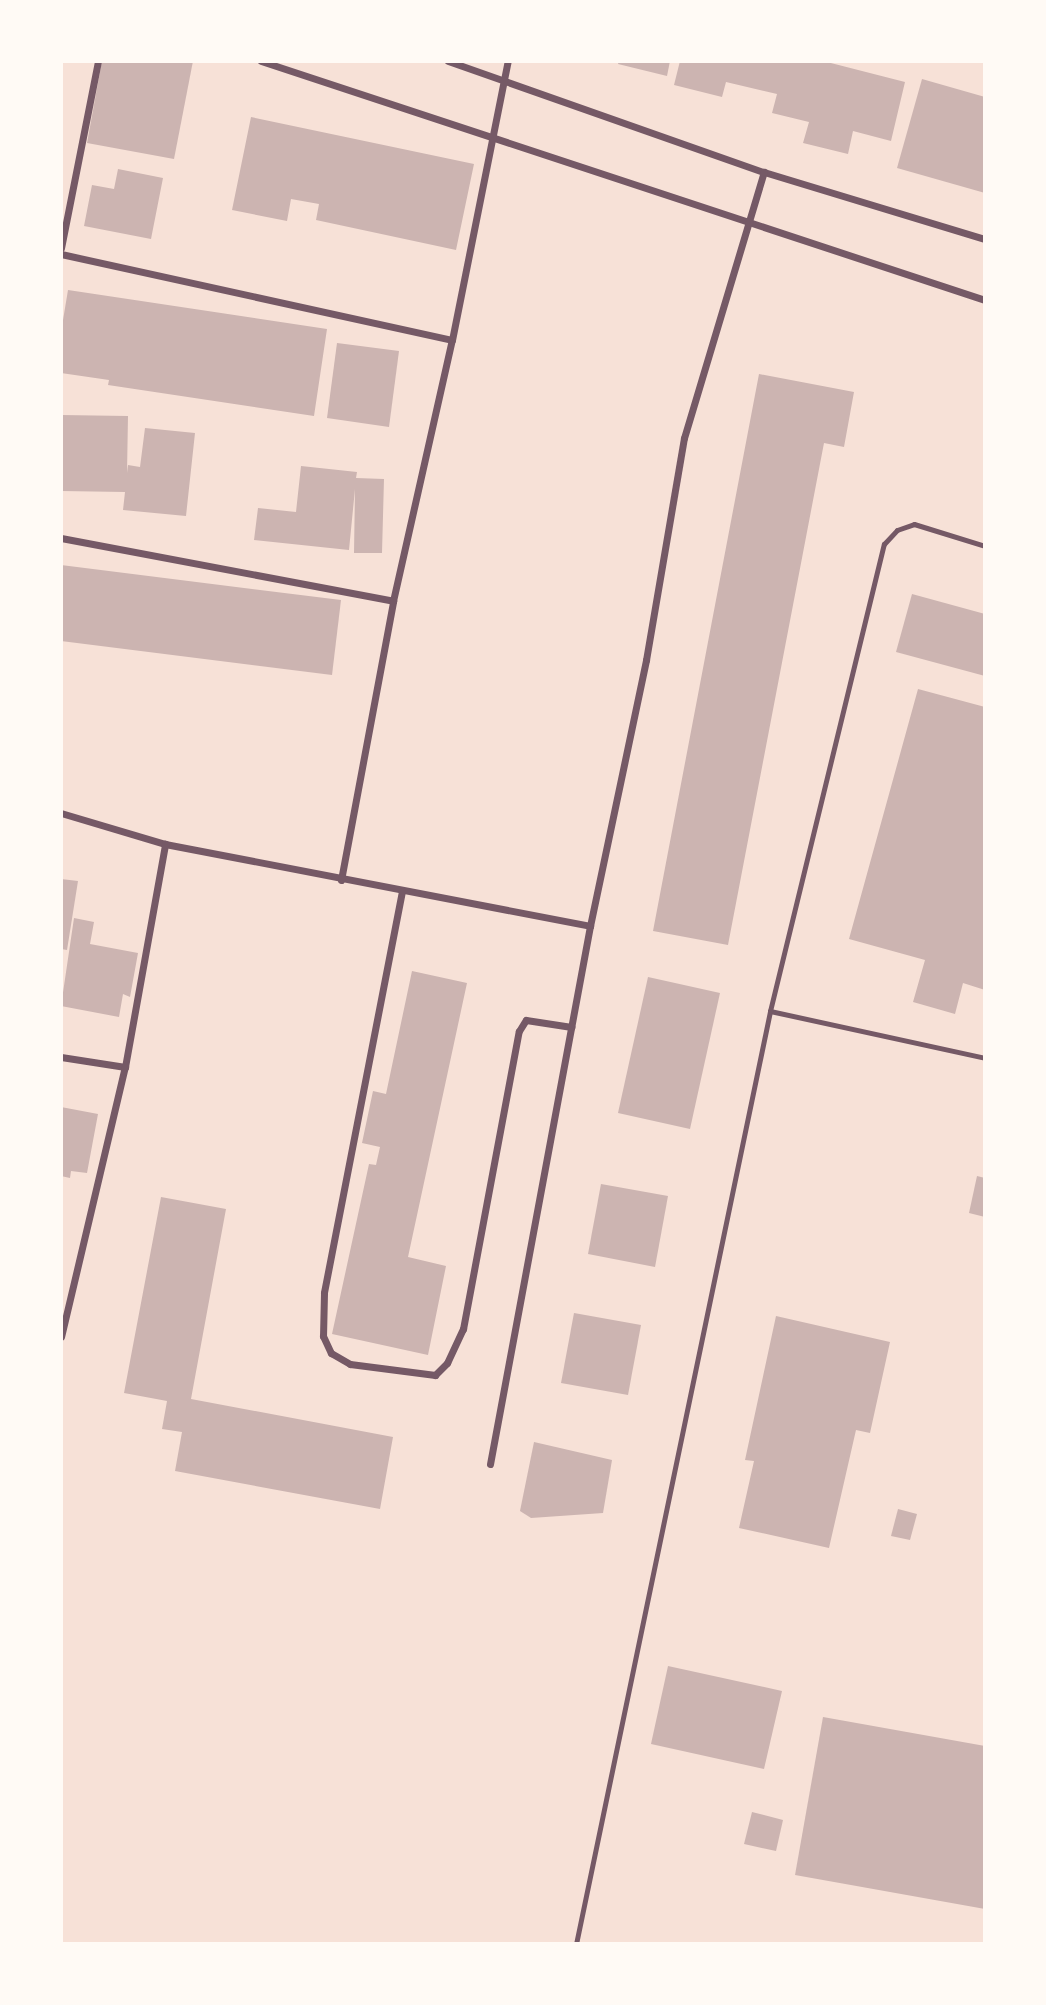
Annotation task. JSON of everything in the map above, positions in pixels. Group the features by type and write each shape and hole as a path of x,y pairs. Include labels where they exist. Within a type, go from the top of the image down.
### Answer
{"street":[{"path":"99,61 61,251 453,340"},
{"path":"261,61 496,136 985,300"},
{"path":"448,61 764,172 985,239"},
{"path":"341,880 393,601 453,340 496,136 508,61"},
{"path":"490,1464 590,926 646,660 684,438 764,172"},
{"path":"61,538 393,601"},
{"path":"61,813 165,845 590,926"},
{"path":"61,1337 125,1067 165,845"},
{"path":"401,891 324,1293 323,1336 331,1353 350,1364 435,1376 447,1363 463,1329 519,1031 526,1020 571,1027"},
{"path":"61,1057 125,1067"}],"lane":[{"path":"576,1944 770,1011 884,544 897,530 915,524 985,546"},
{"path":"770,1011 985,1058"}],"building":[{"path":"102,61 193,61 174,159 87,143"},
{"path":"619,61 670,61 667,76 618,64"},
{"path":"680,61 823,61 905,82 891,141 853,131 848,154 803,143 809,122 772,113 777,94 726,82 722,97 674,85"},
{"path":"922,79 985,97 985,193 897,168"},
{"path":"251,117 474,164 456,250 316,220 319,204 291,199 287,221 232,210"},
{"path":"118,169 163,178 151,239 84,226 92,185 114,189"},
{"path":"68,290 327,329 314,416 108,385 109,380 61,373 61,332"},
{"path":"337,343 399,351 389,427 327,418"},
{"path":"759,374 854,392 844,447 824,443 728,945 653,931"},
{"path":"61,415 128,416 127,473 128,465 140,467 145,428 195,433 186,516 123,510 125,492 61,491"},
{"path":"301,466 357,472 356,478 384,479 382,553 354,553 355,489 349,550 254,540 258,508 296,512"},
{"path":"61,565 341,600 332,675 61,641"},
{"path":"912,594 985,614 985,676 896,652"},
{"path":"918,689 985,707 985,990 963,983 955,1014 913,1002 925,960 849,939"},
{"path":"61,879 78,881 67,950 61,949"},
{"path":"74,918 94,922 90,944 138,953 130,997 123,994 119,1017 61,1006"},
{"path":"412,971 467,983 408,1257 446,1266 428,1355 332,1334 369,1164 376,1165 380,1147 362,1143 373,1091 386,1094"},
{"path":"648,977 720,993 690,1129 618,1113"},
{"path":"61,1107 98,1114 87,1173 71,1171 70,1178 61,1176"},
{"path":"977,1176 985,1178 985,1217 969,1213"},
{"path":"601,1184 668,1196 655,1267 588,1254"},
{"path":"161,1197 226,1209 191,1399 393,1437 380,1509 175,1471 182,1432 162,1429 167,1401 124,1393"},
{"path":"574,1313 641,1325 628,1395 561,1383"},
{"path":"776,1316 890,1342 870,1433 856,1430 829,1548 739,1528 754,1461 745,1460"},
{"path":"534,1442 612,1460 603,1513 531,1518 520,1511"},
{"path":"898,1509 917,1514 910,1540 891,1536"},
{"path":"668,1666 782,1691 764,1769 651,1744"},
{"path":"823,1717 985,1746 985,1909 795,1875"},
{"path":"752,1812 783,1820 776,1851 744,1844"}]}
